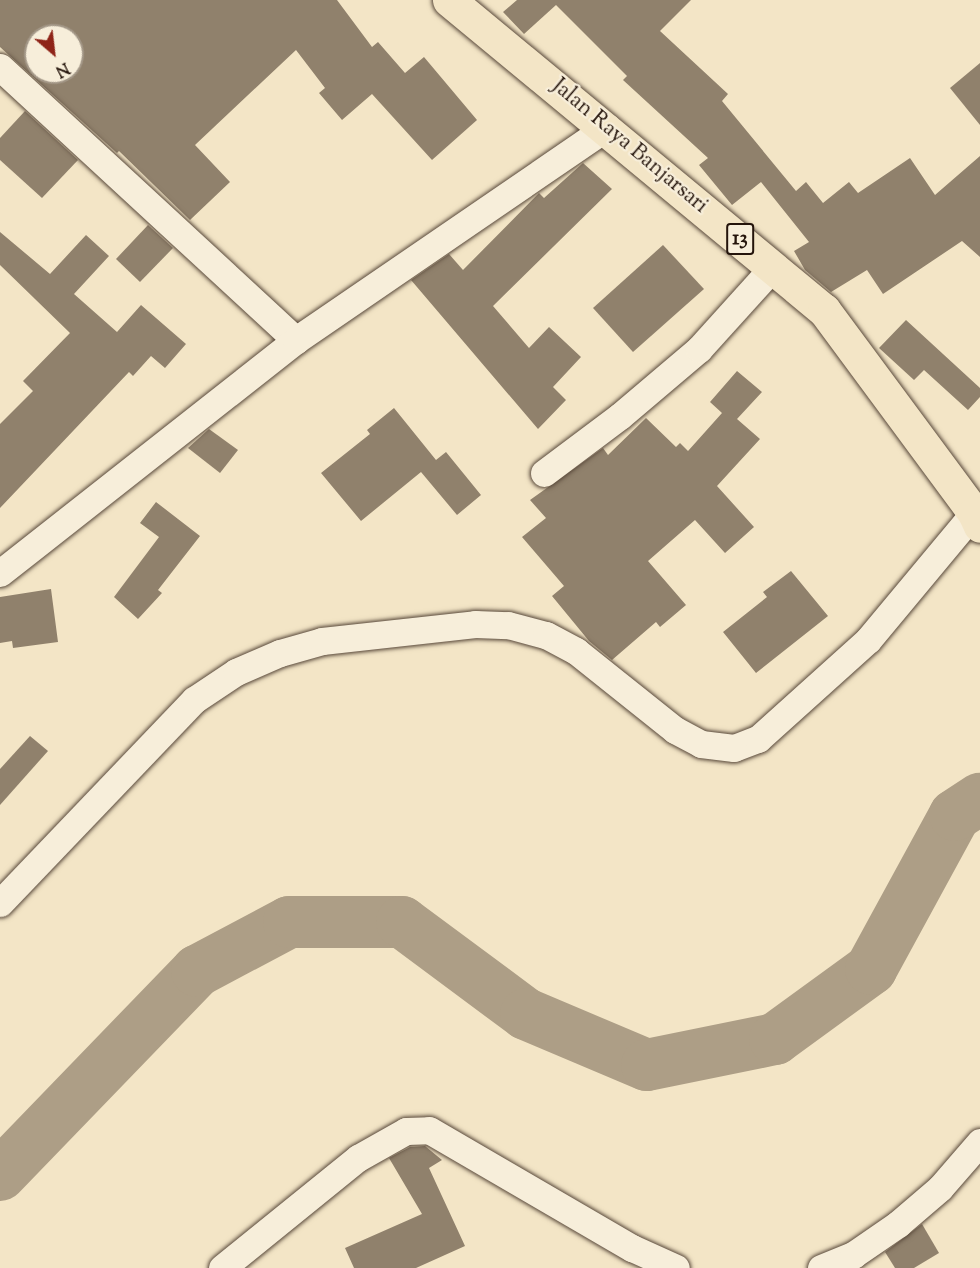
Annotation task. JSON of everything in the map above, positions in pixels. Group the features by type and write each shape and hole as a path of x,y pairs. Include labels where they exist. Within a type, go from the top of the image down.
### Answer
{"highway":[{"name":"Jalan Raya Banjarsari","path":"449,0 607,127 824,310 977,519"}],"street":[{"path":"0,67 296,340"},
{"path":"0,573 296,340 607,127"},
{"path":"544,473 620,416 699,349 773,267"},
{"path":"0,903 194,700 236,672 280,652 322,641 474,624 508,625 546,635 576,651 675,730 701,744 734,748 758,739 868,640 977,519"},
{"path":"222,1268 366,1152 406,1131 429,1130 632,1248 676,1268"},
{"path":"821,1268 853,1255 898,1224 940,1188 980,1142"}],"building":[{"path":"0,0 337,0 372,47 378,42 405,73 424,57 477,120 432,160 372,94 342,120 319,93 325,88 296,50 195,145 230,182 190,220 119,151 117,153 41,84 84,84 84,24 24,24 24,69 0,47"},
{"path":"517,0 691,0 660,31 728,94 722,101 796,191 806,182 823,203 849,182 858,193 910,158 935,195 980,156 980,257 962,241 883,294 867,270 831,292 805,270 794,251 809,242 761,182 732,205 699,165 708,158 623,80 627,76 556,5 524,34 503,12"},
{"path":"980,63 980,125 950,88"},
{"path":"25,111 78,160 42,198 0,160 0,138"},
{"path":"583,163 612,189 493,306 529,348 549,327 581,357 553,387 566,400 538,429 411,280 449,254 463,270 539,193 544,198"},
{"path":"148,225 173,248 140,282 116,259"},
{"path":"0,232 50,274 86,235 109,256 74,294 117,332 141,305 186,344 165,368 151,356 133,376 129,372 0,508 0,424 33,391 23,381 70,333 0,265"},
{"path":"663,245 704,289 633,352 593,308"},
{"path":"906,320 980,388 980,397 968,410 924,370 914,380 879,348"},
{"path":"737,371 762,392 737,419 760,439 717,486 754,527 725,553 695,520 648,561 686,605 660,627 656,622 612,660 589,641 552,596 564,586 522,537 546,518 530,500 603,448 608,455 646,418 676,447 680,443 688,451 722,413 710,402"},
{"path":"394,408 436,460 446,452 481,495 457,515 421,472 361,521 321,473 370,434 367,430"},
{"path":"209,429 238,450 220,473 188,448"},
{"path":"156,502 200,536 158,590 162,593 138,619 114,597 159,537 140,523"},
{"path":"791,571 828,616 756,673 723,632 767,597 763,592"},
{"path":"51,589 58,642 13,648 12,641 0,643 0,597"},
{"path":"30,736 48,751 0,805 0,769"},
{"path":"425,1146 442,1160 429,1168 465,1246 416,1268 354,1268 345,1248 422,1214 389,1158 410,1147"},
{"path":"922,1224 939,1253 914,1268 895,1268 885,1252"}],"waterway":[{"path":"0,1175 197,971 289,922 402,922 526,1014 647,1065 775,1039 871,969 955,815 980,799"}]}
